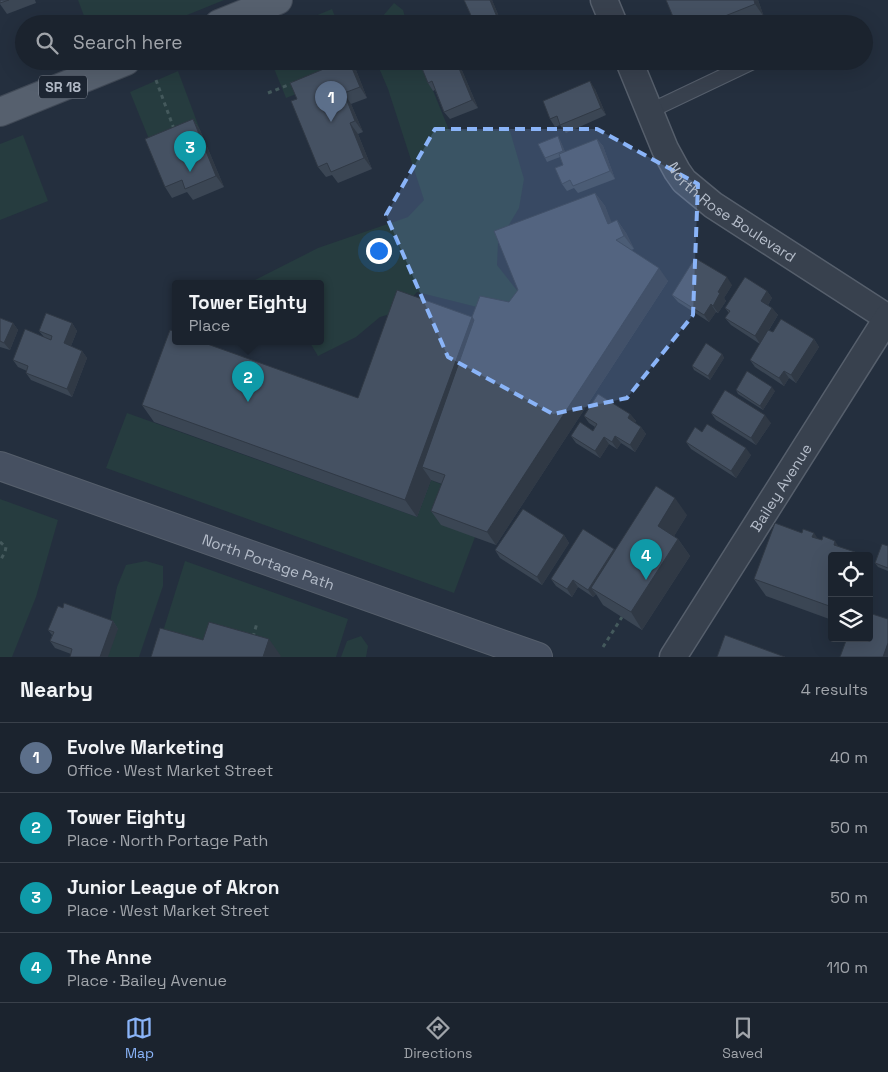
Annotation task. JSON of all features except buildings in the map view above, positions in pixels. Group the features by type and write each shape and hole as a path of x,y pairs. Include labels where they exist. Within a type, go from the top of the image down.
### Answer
{"main road":[{"path":"241,15 278,0"},
{"name":"SR 18","path":"0,112 104,70"},
{"name":"North Portage Path","path":"0,466 538,657"}],"street":[{"path":"604,0 610,15"},
{"name":"North Rose Boulevard","path":"633,70 665,150 677,171 695,191 721,210 888,318"},
{"name":"Bailey Avenue","path":"673,657 888,318"}],"lane":[{"path":"650,112 736,70"}],"path":[{"path":"322,70 325,78"},
{"path":"156,80 175,130"},
{"path":"268,93 300,82"},
{"path":"0,542 6,547 0,561"},
{"path":"603,646 622,617"},
{"path":"252,639 257,623"}],"highlighted area":[{"path":"435,129 597,129 698,184 693,315 627,398 553,414 448,357 386,215"}],"green space":[{"path":"78,0 224,0 187,15 84,15"},
{"path":"394,3 403,10 404,15 384,15"},
{"path":"332,9 334,15 318,15"},
{"path":"275,70 356,70 286,98"},
{"path":"380,70 425,70 449,130 510,131 524,179 519,208 498,243 497,265 527,303 489,310 417,292 400,311 380,317 356,337 318,356 311,345 324,345 324,280 255,280 318,248 408,217 424,200 388,89"},
{"path":"178,71 200,130 153,149 130,92"},
{"path":"23,135 48,201 0,220 0,144"},
{"path":"127,413 417,517 431,480 443,485 475,537 454,593 106,468"},
{"path":"0,499 58,520 36,597 12,657 0,657"},
{"path":"146,561 163,566 163,586 139,657 103,657 117,587 126,565"},
{"path":"185,561 348,619 336,657 215,657 160,641"},
{"path":"361,636 368,646 366,657 341,657 347,641"}],"place":[{"name":"Evolve Marketing","path":"331,122"},
{"name":"Junior League of Akron","path":"190,172"},
{"name":"Tower Eighty","path":"248,402"},
{"name":"The Anne","path":"646,580"}]}
